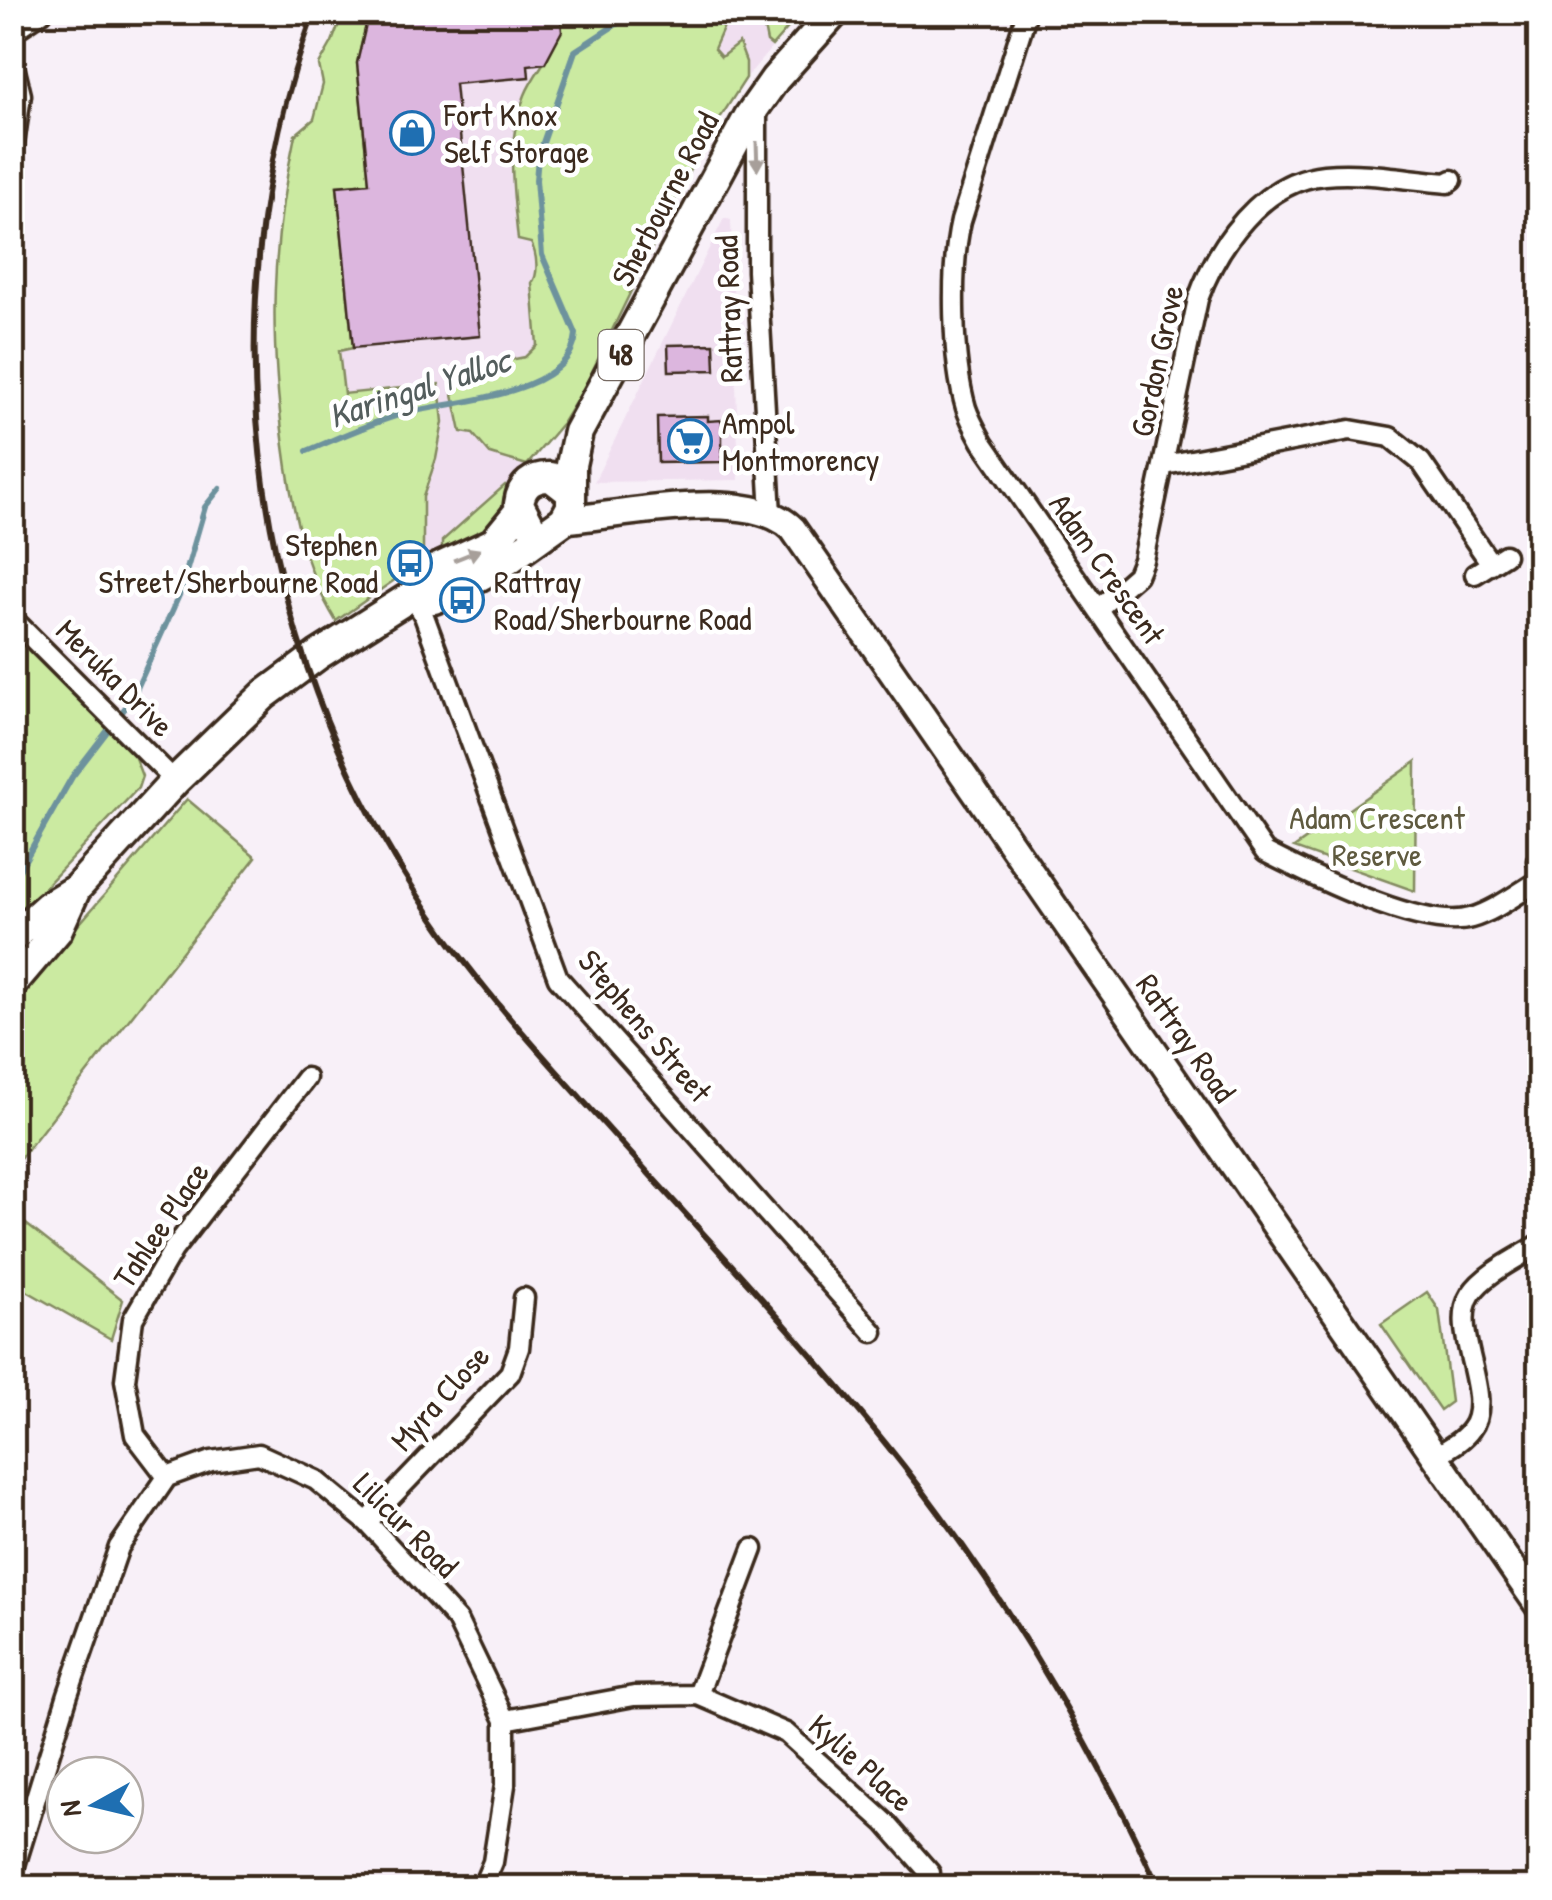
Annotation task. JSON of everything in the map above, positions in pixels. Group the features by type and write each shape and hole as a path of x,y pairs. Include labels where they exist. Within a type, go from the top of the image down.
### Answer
{"main road":[{"name":"Sherbourne Road","path":"537,478 578,432 757,103 834,12"},
{"name":"Sherbourne Road","path":"564,509 578,432"},
{"path":"520,510 534,526 564,509 555,479 537,478"},
{"name":"48","path":"12,984 57,930 76,890 175,780 264,695 318,655 413,595 425,574 493,542 520,510 522,491 537,478"},
{"name":"48","path":"413,595 434,599 505,562 564,509"},
{"name":"48","path":"12,938 48,906 76,890"}],"street":[{"path":"12,32 42,12"},
{"name":"Adam Crescent","path":"1027,12 954,256 958,372 967,409 983,444 1265,852 1409,914 1455,921 1488,911 1539,869"},
{"path":"12,58 22,94 12,158"},
{"name":"Rattray Road","path":"757,103 758,285 771,514 786,522 807,546 1540,1608"},
{"name":"Gordon Grove","path":"1099,608 1137,575 1144,560 1198,299 1223,246 1253,211 1304,179 1324,175 1448,183 1452,180"},
{"path":"1166,464 1350,430 1390,437 1421,462 1490,564"},
{"path":"564,509 616,502 636,509 735,507 771,514"},
{"name":"Stephens Street","path":"413,595 558,978 873,1332"},
{"name":"Meruka Drive","path":"12,618 175,780"},
{"name":"Tahlee Place","path":"167,1477 135,1435 126,1380 133,1319 173,1250 306,1078"},
{"path":"1434,1457 1461,1440 1476,1422 1477,1398 1466,1323 1468,1302 1484,1281 1540,1244"},
{"name":"Myra Close","path":"367,1522 510,1373 519,1348 524,1298"},
{"name":"Lilicur Road","path":"167,1477 211,1461 259,1454 316,1480 367,1522 457,1620 506,1720 505,1785 492,1862 482,1888"},
{"path":"12,1876 68,1694 119,1547 167,1477"},
{"path":"698,1695 754,1550"},
{"name":"Kylie Place","path":"506,1720 634,1696 698,1695 786,1733 886,1822 930,1872"}],"shaded area":[{"path":"369,13 801,13 735,91 700,149 584,388 562,424 511,483 505,504 467,544 430,555 407,568 358,394 344,395 339,350 352,349 337,186 368,183 357,63"},
{"name":"Ampol Montmorency","path":"724,218 731,220 739,480 594,482"}],"green space":[{"path":"343,13 369,13 357,63 369,183 337,186 353,348 339,351 344,394 439,384 443,422 423,497 423,560 336,621 307,558 291,492 276,365 275,290 281,215 295,135 314,119 323,84 319,65"},
{"path":"560,13 731,13 732,22 725,24 714,49 721,57 739,43 746,62 746,78 700,149 584,388 562,424 527,465 490,454 473,434 461,432 453,395 474,367 525,357 537,345 532,283 536,258 531,243 518,240 513,148 525,95 554,46"},
{"path":"771,13 801,13 772,46 767,42 764,27"},
{"path":"505,485 508,489 493,524 479,537 442,551 442,541"},
{"path":"12,634 134,755 142,776 138,788 13,921"},
{"name":"Adam Crescent Reserve","path":"1416,762 1415,891 1294,848"},
{"path":"187,799 256,857 13,1168 12,1002"},
{"path":"12,1213 123,1300 111,1339 13,1283"},
{"path":"1427,1292 1439,1310 1451,1402 1440,1410 1381,1324"}],"building":[{"name":"Fort Knox Self Storage","path":"369,12 560,12 562,31 545,63 528,65 529,77 455,84 480,336 353,348 337,186 369,183 357,63"},
{"path":"714,344 715,370 669,371 668,345"},
{"name":"Ampol Montmorency","path":"708,416 708,421 722,420 722,462 658,463 657,417"}],"waterway":[{"name":"Karingal Yalloc","path":"307,451 402,414 476,400 531,384 553,371 569,355 576,334 542,255 538,157 575,51 635,12"},
{"name":"Karingal Yalloc","path":"12,883 72,777 132,699 180,593 205,507 220,488"}],"railway":[{"path":"314,12 279,130 260,250 255,370 265,489 289,606 327,720 379,830 462,959 818,1363 965,1548 1069,1714 1159,1888"}],"place":[{"name":"Fort Knox Self Storage","path":"412,133"},
{"name":"Ampol Montmorency","path":"690,441"},
{"name":"Stephen Street/Sherbourne Road","path":"410,563"},
{"name":"Rattray Road/Sherbourne Road","path":"462,600"}]}
